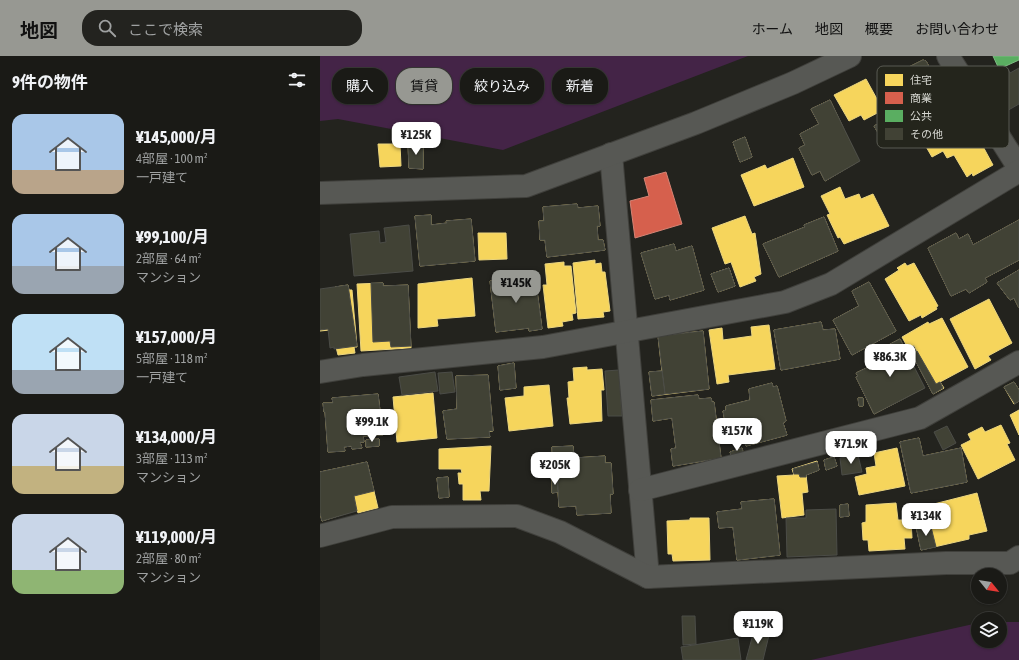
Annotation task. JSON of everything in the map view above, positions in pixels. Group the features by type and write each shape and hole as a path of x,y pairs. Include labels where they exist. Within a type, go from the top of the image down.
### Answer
{"street":[{"path":"320,193 526,186 696,123 793,83 850,56"},
{"path":"948,56 954,66"},
{"path":"320,372 371,364 543,347 626,330 785,302 831,284 1019,169 1006,148"},
{"path":"611,154 648,577"},
{"path":"640,490 920,418 1019,362"},
{"path":"320,536 392,517 517,516 560,532 648,577 938,564 1010,563 1019,557"}],"shaded area":[{"path":"320,56 748,56 503,150 338,119 320,121"},
{"path":"1007,622 1019,622 1019,660 811,660 971,625 971,648 1007,648"}],"building: 住宅":[{"path":"923,60 926,61 929,66 911,66"},
{"path":"866,79 877,99 877,113 864,120 861,115 849,121 834,95"},
{"path":"830,100 859,161 825,181 820,171 812,175 799,148 805,145 800,134 819,124 811,109"},
{"path":"745,137 752,157 740,162 733,142"},
{"path":"378,144 400,144 401,166 380,167"},
{"path":"408,144 423,144 423,169 409,168"},
{"path":"927,148 984,148 993,165 973,176 972,173 967,177 954,155 947,158 943,151 932,157"},
{"path":"793,158 804,187 754,206 741,175 765,165 767,169"},
{"path":"840,187 845,199 859,194 861,199 873,194 889,226 844,244 840,237 838,238 827,215 830,214 821,196"},
{"path":"577,204 578,208 598,206 600,226 597,226 598,240 603,240 605,250 547,257 545,240 540,240 539,221 544,221 543,207"},
{"path":"431,215 431,225 447,223 446,221 471,219 475,261 420,266 415,216"},
{"path":"745,216 752,234 755,233 761,274 754,277 756,281 740,287 731,262 725,264 712,228"},
{"path":"824,217 838,251 779,277 763,244 805,227 804,225"},
{"path":"1019,220 1019,260 985,278 987,282 969,293 966,289 951,296 928,248 956,233 959,239 968,234 973,245"},
{"path":"478,233 506,233 507,259 479,260"},
{"path":"674,244 676,251 692,246 704,290 670,300 669,295 655,299 641,253"},
{"path":"595,260 595,264 601,263 602,272 605,272 610,311 603,312 604,317 578,319 573,263"},
{"path":"564,262 564,266 571,266 576,313 572,314 573,320 562,322 563,326 548,328 543,285 547,285 545,264"},
{"path":"905,263 907,266 914,263 938,306 936,307 937,309 922,318 921,315 909,321 885,279 899,270 897,268"},
{"path":"729,268 735,286 718,292 711,274"},
{"path":"1019,270 1019,308 1014,298 1010,300 997,283"},
{"path":"535,275 542,329 529,331 529,328 496,332 490,281"},
{"path":"472,278 475,316 437,319 438,326 418,328 418,284"},
{"path":"869,282 896,331 852,355 833,320 859,306 852,291"},
{"path":"383,283 383,286 408,285 411,348 361,351 357,284"},
{"path":"348,285 349,290 352,290 357,347 354,347 355,353 338,355 333,335 330,330 320,331 320,290 336,289 335,287"},
{"path":"989,299 1012,343 988,356 991,360 975,369 950,319"},
{"path":"942,318 968,367 940,382 944,388 933,394 912,354 917,351 914,345 908,348 902,337 928,322 929,324"},
{"path":"821,322 823,330 835,329 840,359 781,370 774,330"},
{"path":"769,325 775,369 728,375 729,382 717,384 709,330 722,328 723,340 752,336 751,327"},
{"path":"703,331 709,389 652,396 649,372 662,371 658,336"},
{"path":"900,339 924,388 874,414 856,377 858,376 856,373 877,363 873,353"},
{"path":"514,363 516,388 500,390 498,366"},
{"path":"587,367 587,370 602,369 604,390 601,390 602,421 570,424 567,398 569,398 568,382 574,381 573,368"},
{"path":"488,375 493,431 488,432 490,437 447,439 443,411 457,409 456,376"},
{"path":"1014,382 1019,390 1019,401 1014,404 1004,387"},
{"path":"772,383 773,387 777,386 786,421 783,423 787,435 746,446 742,435 728,438 723,411 726,410 726,406 750,400 749,389"},
{"path":"549,385 553,426 509,431 505,398 524,396 524,387"},
{"path":"433,393 437,438 397,442 393,397"},
{"path":"378,394 383,435 363,436 364,442 360,442 362,448 352,449 351,446 344,447 345,451 328,452 323,403 333,403 332,398"},
{"path":"698,395 699,399 711,398 712,402 714,402 721,458 673,466 671,449 676,448 672,418 653,421 651,400"},
{"path":"858,398 863,398 863,406 859,406"},
{"path":"1019,410 1019,435 1010,415"},
{"path":"1001,425 1010,443 1007,444 1015,460 978,479 961,445 971,440 968,434 982,427 985,432"},
{"path":"919,438 923,456 961,448 967,482 911,493 900,442"},
{"path":"379,439 379,446 366,447 366,440"},
{"path":"491,446 489,491 480,491 481,500 463,500 463,484 459,484 458,473 462,473 461,469 439,469 439,449"},
{"path":"573,446 574,458 605,456 605,463 611,463 613,494 610,494 611,513 577,515 576,506 559,507 558,492 552,493 552,480 557,479 557,471 553,471 552,447"},
{"path":"742,448 743,452 731,455 730,452"},
{"path":"897,448 905,486 859,495 855,477 867,474 866,468 876,466 874,453"},
{"path":"834,457 837,466 826,470 824,460"},
{"path":"817,461 819,470 806,475 808,492 802,493 804,515 782,518 777,476 794,475 792,469"},
{"path":"367,462 378,508 358,513 357,510 322,521 320,513 320,472"},
{"path":"448,477 449,497 439,498 437,478"},
{"path":"977,493 987,531 969,535 969,539 921,550 916,526 930,523 926,506"},
{"path":"774,499 780,555 737,560 733,527 719,528 717,512 742,509 741,502"},
{"path":"896,503 898,520 911,520 912,538 904,538 905,549 869,551 868,540 863,540 862,523 866,522 866,505"},
{"path":"848,504 849,516 840,517 840,505"},
{"path":"690,518 709,518 710,560 673,561 672,554 668,554 667,521 690,520"}],"building: 商業":[{"path":"666,172 682,224 635,238 630,201 649,196 644,178"}],"building: 公共":[{"path":"993,56 1019,56 1019,60 1006,66 998,66"}],"building: その他":[{"path":"923,60 926,61 929,66 911,66"},
{"path":"1019,68 1019,104 1009,110 1009,71 1010,73"},
{"path":"830,100 860,161 825,181 820,171 812,175 799,148 805,145 800,134 819,124 811,109"},
{"path":"745,137 752,157 740,162 733,142"},
{"path":"408,144 423,144 423,169 409,168"},
{"path":"577,204 578,208 598,206 600,226 597,226 598,240 603,240 605,250 547,257 545,240 540,240 539,221 544,221 543,207"},
{"path":"431,215 431,225 447,223 446,221 471,219 475,261 420,266 415,216"},
{"path":"824,217 838,251 779,277 763,244 805,227 804,225"},
{"path":"1019,220 1019,260 985,278 987,282 969,293 966,289 951,296 928,248 956,233 959,239 968,234 973,245"},
{"path":"409,225 413,271 354,276 350,234 379,231 380,243 386,242 384,228"},
{"path":"674,244 676,251 692,246 704,290 670,300 669,295 655,299 641,253"},
{"path":"729,268 735,286 718,292 711,274"},
{"path":"1019,270 1019,308 1014,298 1010,300 997,283"},
{"path":"535,275 542,329 529,331 529,328 496,332 490,281"},
{"path":"869,282 896,331 852,355 833,320 859,306 852,291"},
{"path":"371,283 383,283 383,286 408,285 411,346 391,347 390,341 373,342"},
{"path":"348,285 357,346 334,349 334,347 330,348 328,329 320,330 320,289"},
{"path":"821,322 823,330 835,329 840,359 781,370 774,330"},
{"path":"703,331 709,389 665,394 658,336"},
{"path":"900,339 925,388 874,414 856,377 858,376 856,373 877,363 873,353"},
{"path":"917,351 936,384 940,382 943,388 933,394 912,354"},
{"path":"514,363 516,388 500,390 498,366"},
{"path":"619,370 622,416 608,416 605,371"},
{"path":"662,371 665,394 652,396 649,372"},
{"path":"435,372 438,391 402,395 399,377"},
{"path":"452,372 455,392 440,394 438,373"},
{"path":"488,375 493,431 489,431 490,437 447,439 443,411 457,409 456,376"},
{"path":"1014,382 1019,390 1019,401 1015,404 1004,387"},
{"path":"772,383 773,387 777,386 786,421 783,423 787,435 746,446 742,435 728,438 723,411 726,410 726,406 750,400 749,389"},
{"path":"378,394 383,435 363,436 364,442 360,442 362,448 352,449 351,446 344,447 345,451 328,452 323,403 333,403 332,398"},
{"path":"698,395 699,399 711,398 712,402 714,402 721,458 673,466 671,449 676,448 672,418 653,421 651,400"},
{"path":"858,398 863,398 863,406 859,406"},
{"path":"947,426 956,443 943,450 934,432"},
{"path":"919,438 923,456 961,448 967,482 911,493 900,442"},
{"path":"379,439 379,446 366,447 366,440"},
{"path":"573,446 574,458 605,456 605,463 611,463 613,494 610,494 611,513 577,515 576,506 559,507 557,471 553,471 552,447"},
{"path":"742,448 743,452 731,455 730,452"},
{"path":"858,455 862,472 842,475 840,458"},
{"path":"834,457 837,466 826,470 824,460"},
{"path":"367,462 374,491 354,496 357,511 322,521 320,513 320,472"},
{"path":"817,462 819,470 806,475 806,477 800,477 799,474 794,474 793,469"},
{"path":"448,477 449,497 439,498 437,478"},
{"path":"557,479 558,492 552,493 552,480"},
{"path":"774,499 780,555 737,560 733,527 719,528 717,512 742,509 741,502"},
{"path":"848,504 849,516 840,517 840,505"},
{"path":"836,509 837,555 787,557 786,518 806,518 806,510"},
{"path":"930,523 936,547 921,550 916,526"},
{"path":"682,616 695,616 696,644 683,645"},
{"path":"755,627 770,631 763,660 746,660"},
{"path":"738,638 741,660 683,660 681,647"}]}
